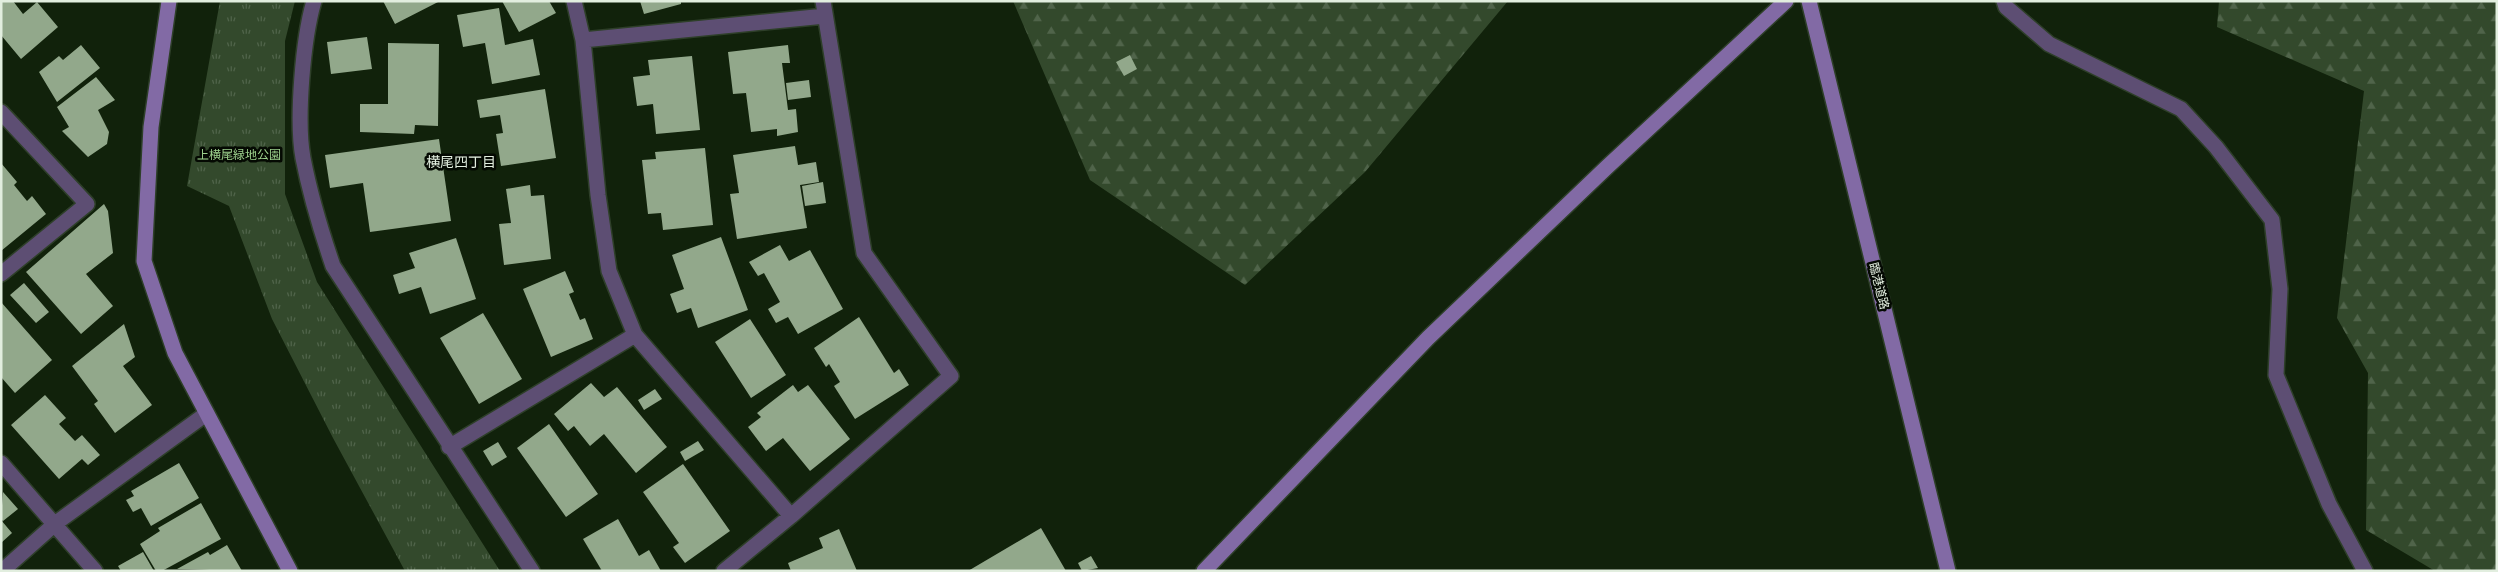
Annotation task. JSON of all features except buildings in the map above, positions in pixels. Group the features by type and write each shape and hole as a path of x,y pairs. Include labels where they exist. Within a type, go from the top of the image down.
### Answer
{"street":[{"path":"169,1 151,127 144,262 175,354 290,571"},
{"path":"314,1 308,21 301,107 303,156 321,230 333,266 449,447 532,571"},
{"path":"574,1 583,40 598,195 609,271 635,335 791,516"},
{"path":"1204,571 1428,338 1607,167 1786,1"},
{"name":"臨港道路","path":"1809,1 1948,571"},
{"path":"2004,1 2006,8 2049,44 2181,109 2216,147 2272,220 2280,289 2276,375 2329,504 2365,571"},
{"path":"583,40 824,9 864,253 951,376 791,516 724,571"},
{"path":"1,112 87,204 1,274"},
{"path":"449,447 635,335"},
{"path":"2,571 56,523 206,414"},
{"path":"1,463 56,523 96,571"}],"green space":[{"name":"上横尾緑地公園","path":"220,1 295,1 285,41 285,194 317,282 500,571 405,571 333,438 272,319 229,206 187,186"},
{"path":"1013,1 1508,1 1365,172 1245,285 1090,180"},
{"path":"2219,1 2497,1 2497,571 2435,571 2366,530 2368,373 2337,318 2364,91 2217,27"}],"district":[{"name":"横尾四丁目","path":"461,162"}]}
